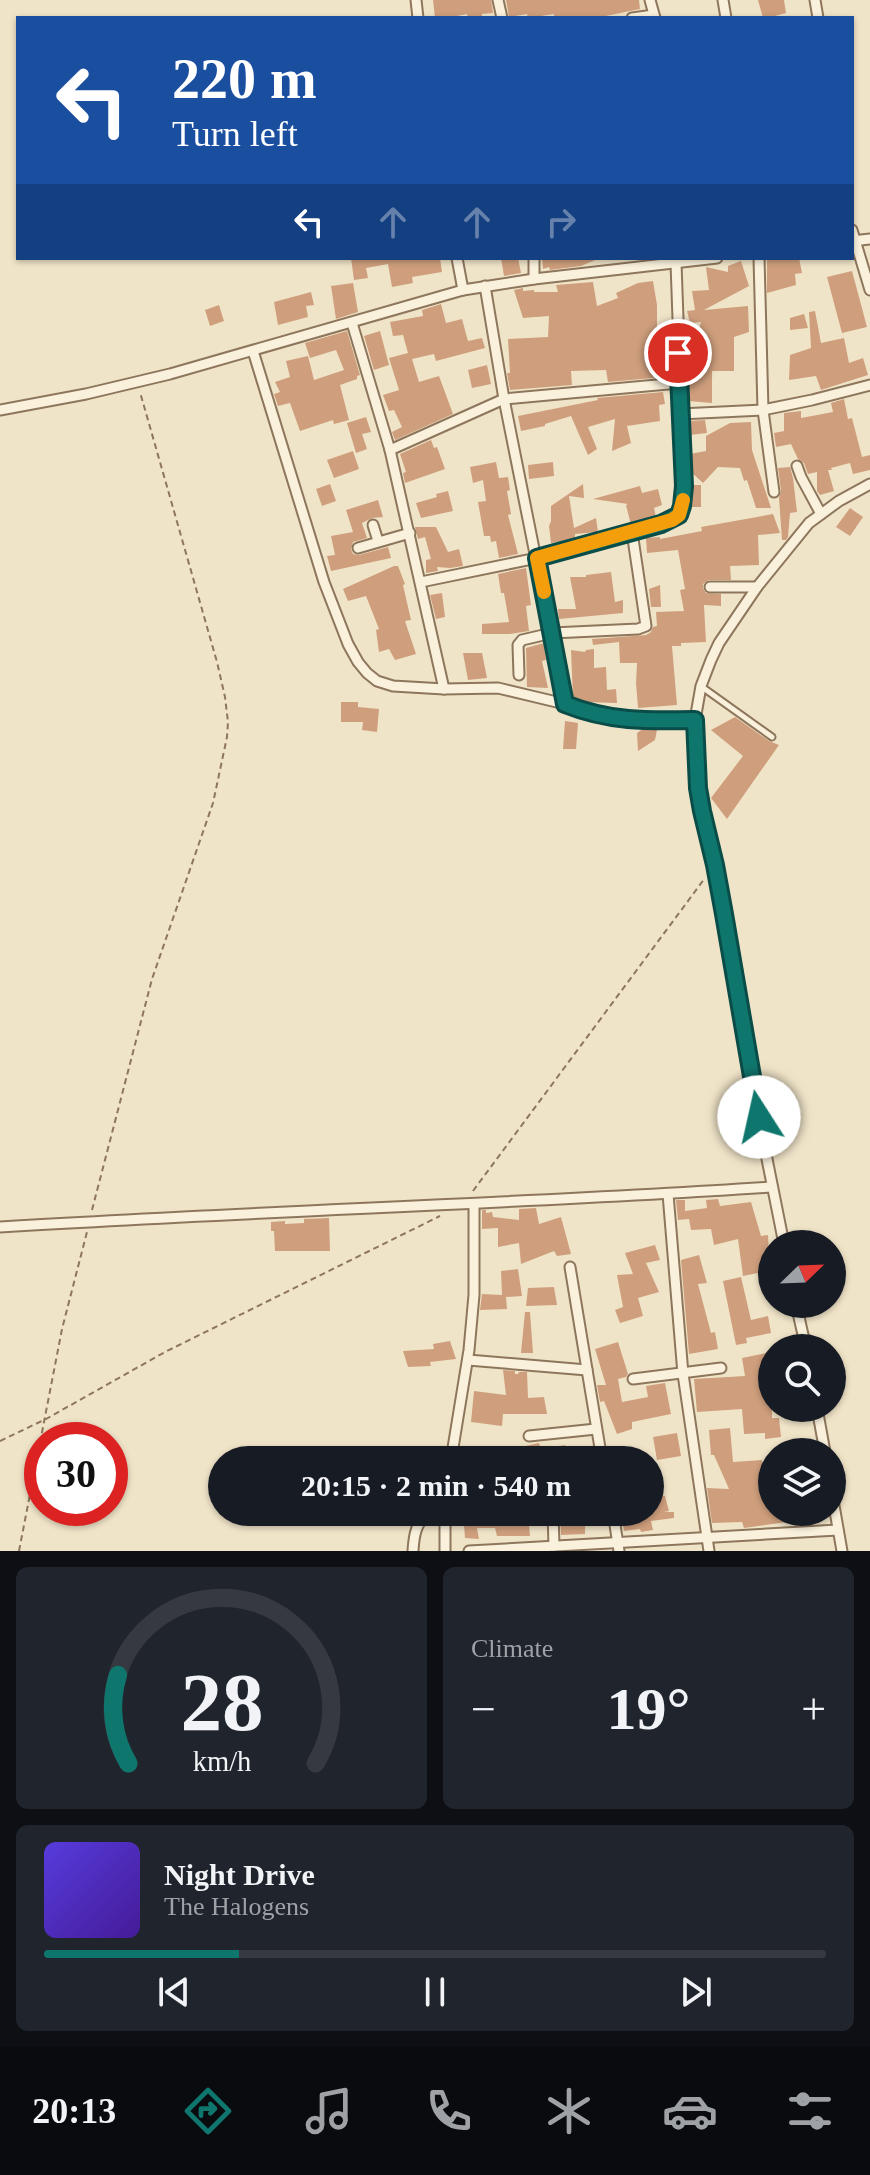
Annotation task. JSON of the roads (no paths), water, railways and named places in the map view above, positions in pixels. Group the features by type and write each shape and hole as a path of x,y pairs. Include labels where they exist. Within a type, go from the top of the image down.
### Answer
{"street":[{"path":"650,0 654,16"},
{"path":"854,241 870,290"},
{"path":"457,260 463,290"},
{"path":"534,260 534,279"},
{"path":"0,410 137,383 463,290 689,260"},
{"path":"759,260 763,410 774,492"},
{"path":"421,582 537,558 672,520 679,515 684,486 676,263"},
{"path":"485,286 504,399 565,704"},
{"path":"352,323 390,450 444,689"},
{"path":"253,351 316,559 348,644 367,673 377,681 393,686 498,688 638,722 695,720"},
{"path":"390,450 504,399 679,383"},
{"path":"680,414 763,410 870,385"},
{"path":"797,466 821,514"},
{"path":"781,1230 715,865 698,788 695,720 701,686 719,643 757,587 798,535 821,514 870,484"},
{"path":"373,525 378,541"},
{"path":"519,675 519,642 522,640 552,633 646,626 632,532"},
{"path":"358,548 410,533"},
{"path":"710,587 757,587"},
{"path":"0,1227 772,1187"},
{"path":"668,1194 683,1374 709,1551"},
{"path":"453,1446 468,1360 474,1295 468,1204"},
{"path":"570,1267 599,1446"},
{"path":"468,1360 587,1370"},
{"path":"633,1379 721,1368"},
{"path":"529,1436 596,1429"},
{"path":"413,1551 417,1526"},
{"path":"445,1526 445,1551"},
{"path":"553,1526 554,1546"},
{"path":"615,1526 619,1546"},
{"path":"837,1526 842,1551"},
{"path":"469,1551 619,1546 838,1530"}],"lane":[{"path":"701,686 772,737"}]}
